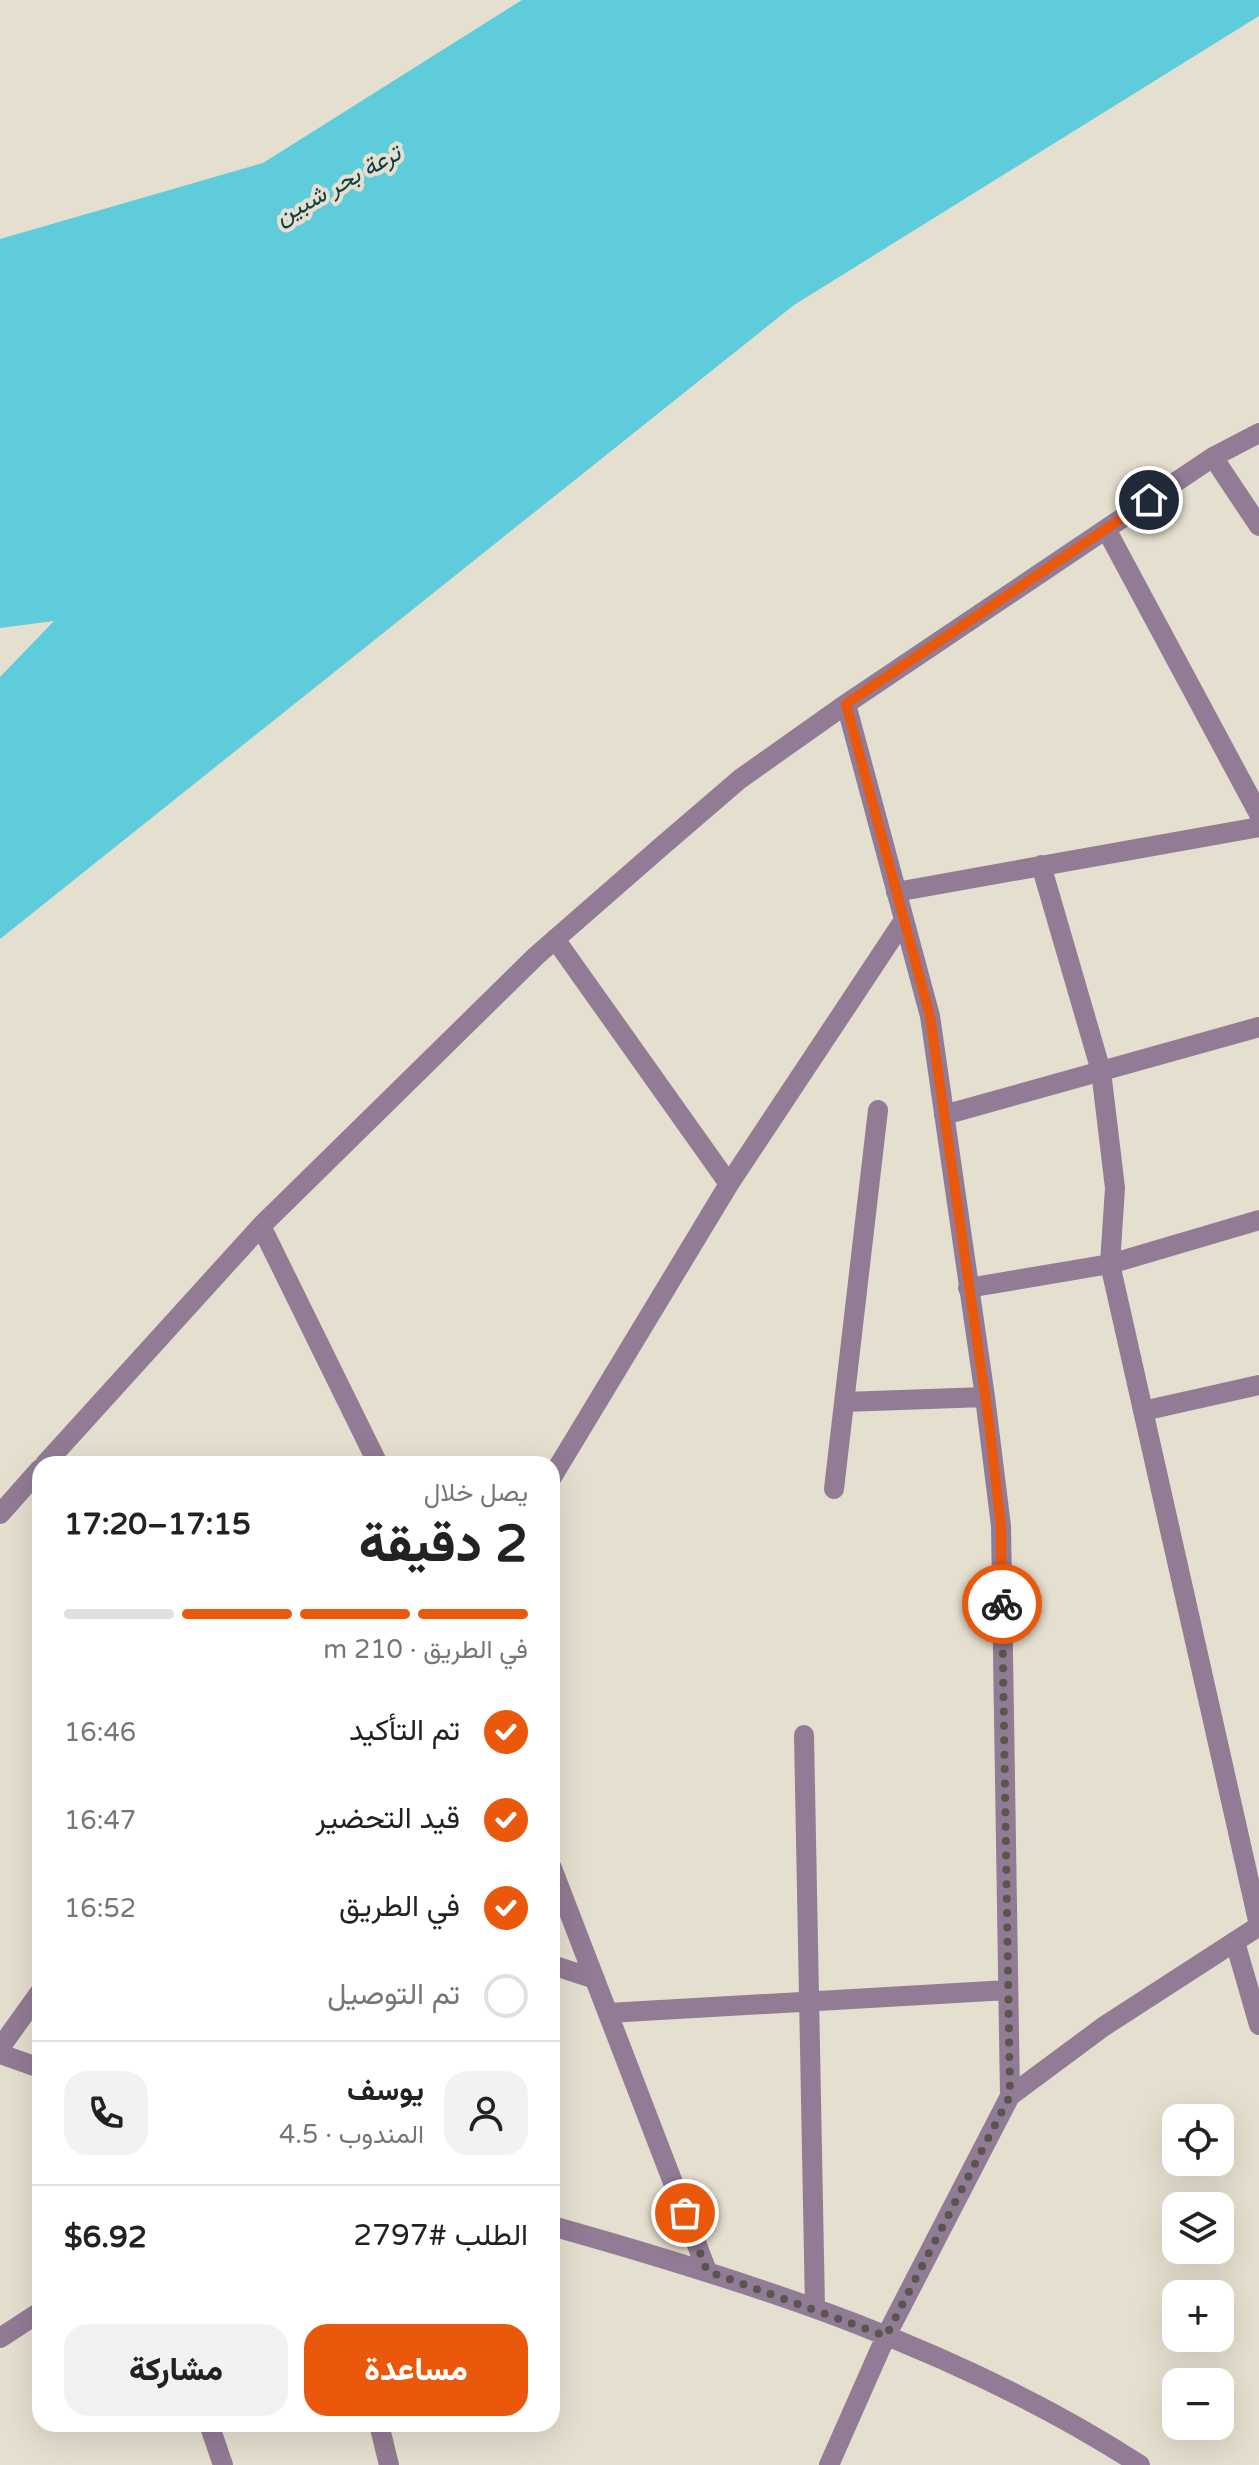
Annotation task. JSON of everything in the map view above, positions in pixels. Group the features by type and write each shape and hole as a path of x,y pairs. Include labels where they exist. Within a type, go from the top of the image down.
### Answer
{"street":[{"path":"52,1456 261,1226 555,939 740,779 1213,457 1259,433"},
{"path":"1213,457 1259,526"},
{"path":"1106,529 1259,814"},
{"path":"846,704 930,1016 1001,1526 1010,2096"},
{"path":"896,892 1259,827"},
{"path":"827,2464 886,2336 1010,2096 1103,2027 1259,1926 1110,1264 1115,1188 1101,1071 1041,865"},
{"path":"560,1464 729,1184 904,920"},
{"path":"555,939 729,1184"},
{"path":"944,1115 1259,1027"},
{"path":"834,1489 878,1110"},
{"path":"968,1288 1110,1264 1259,1220"},
{"path":"261,1226 374,1456"},
{"path":"1143,1411 1259,1385"},
{"path":"844,1402 985,1397"},
{"path":"0,1514 32,1478"},
{"path":"804,1735 815,2308"},
{"path":"560,1889 707,2271"},
{"path":"1235,1942 1259,2025"},
{"path":"560,1968 595,1979"},
{"path":"608,2013 1008,1990"},
{"path":"32,2004 0,2051 32,2065"},
{"path":"560,2228 707,2271 815,2308 935,2355 1031,2403 1140,2465"},
{"path":"0,2338 32,2317"},
{"path":"212,2432 223,2465"},
{"path":"381,2432 389,2465"}],"water":[{"name":"ترعة بحر شبين","path":"522,0 1259,0 1259,16 794,305 0,939 0,677 54,621 0,628 0,239 263,163"}],"way so far":[{"path":"685,2213 707,2271 886,2336 1010,2096 1002,1604"}],"route":[{"path":"1002,1604 1001,1526 989,1423 930,1016 846,704 1149,500"}]}
